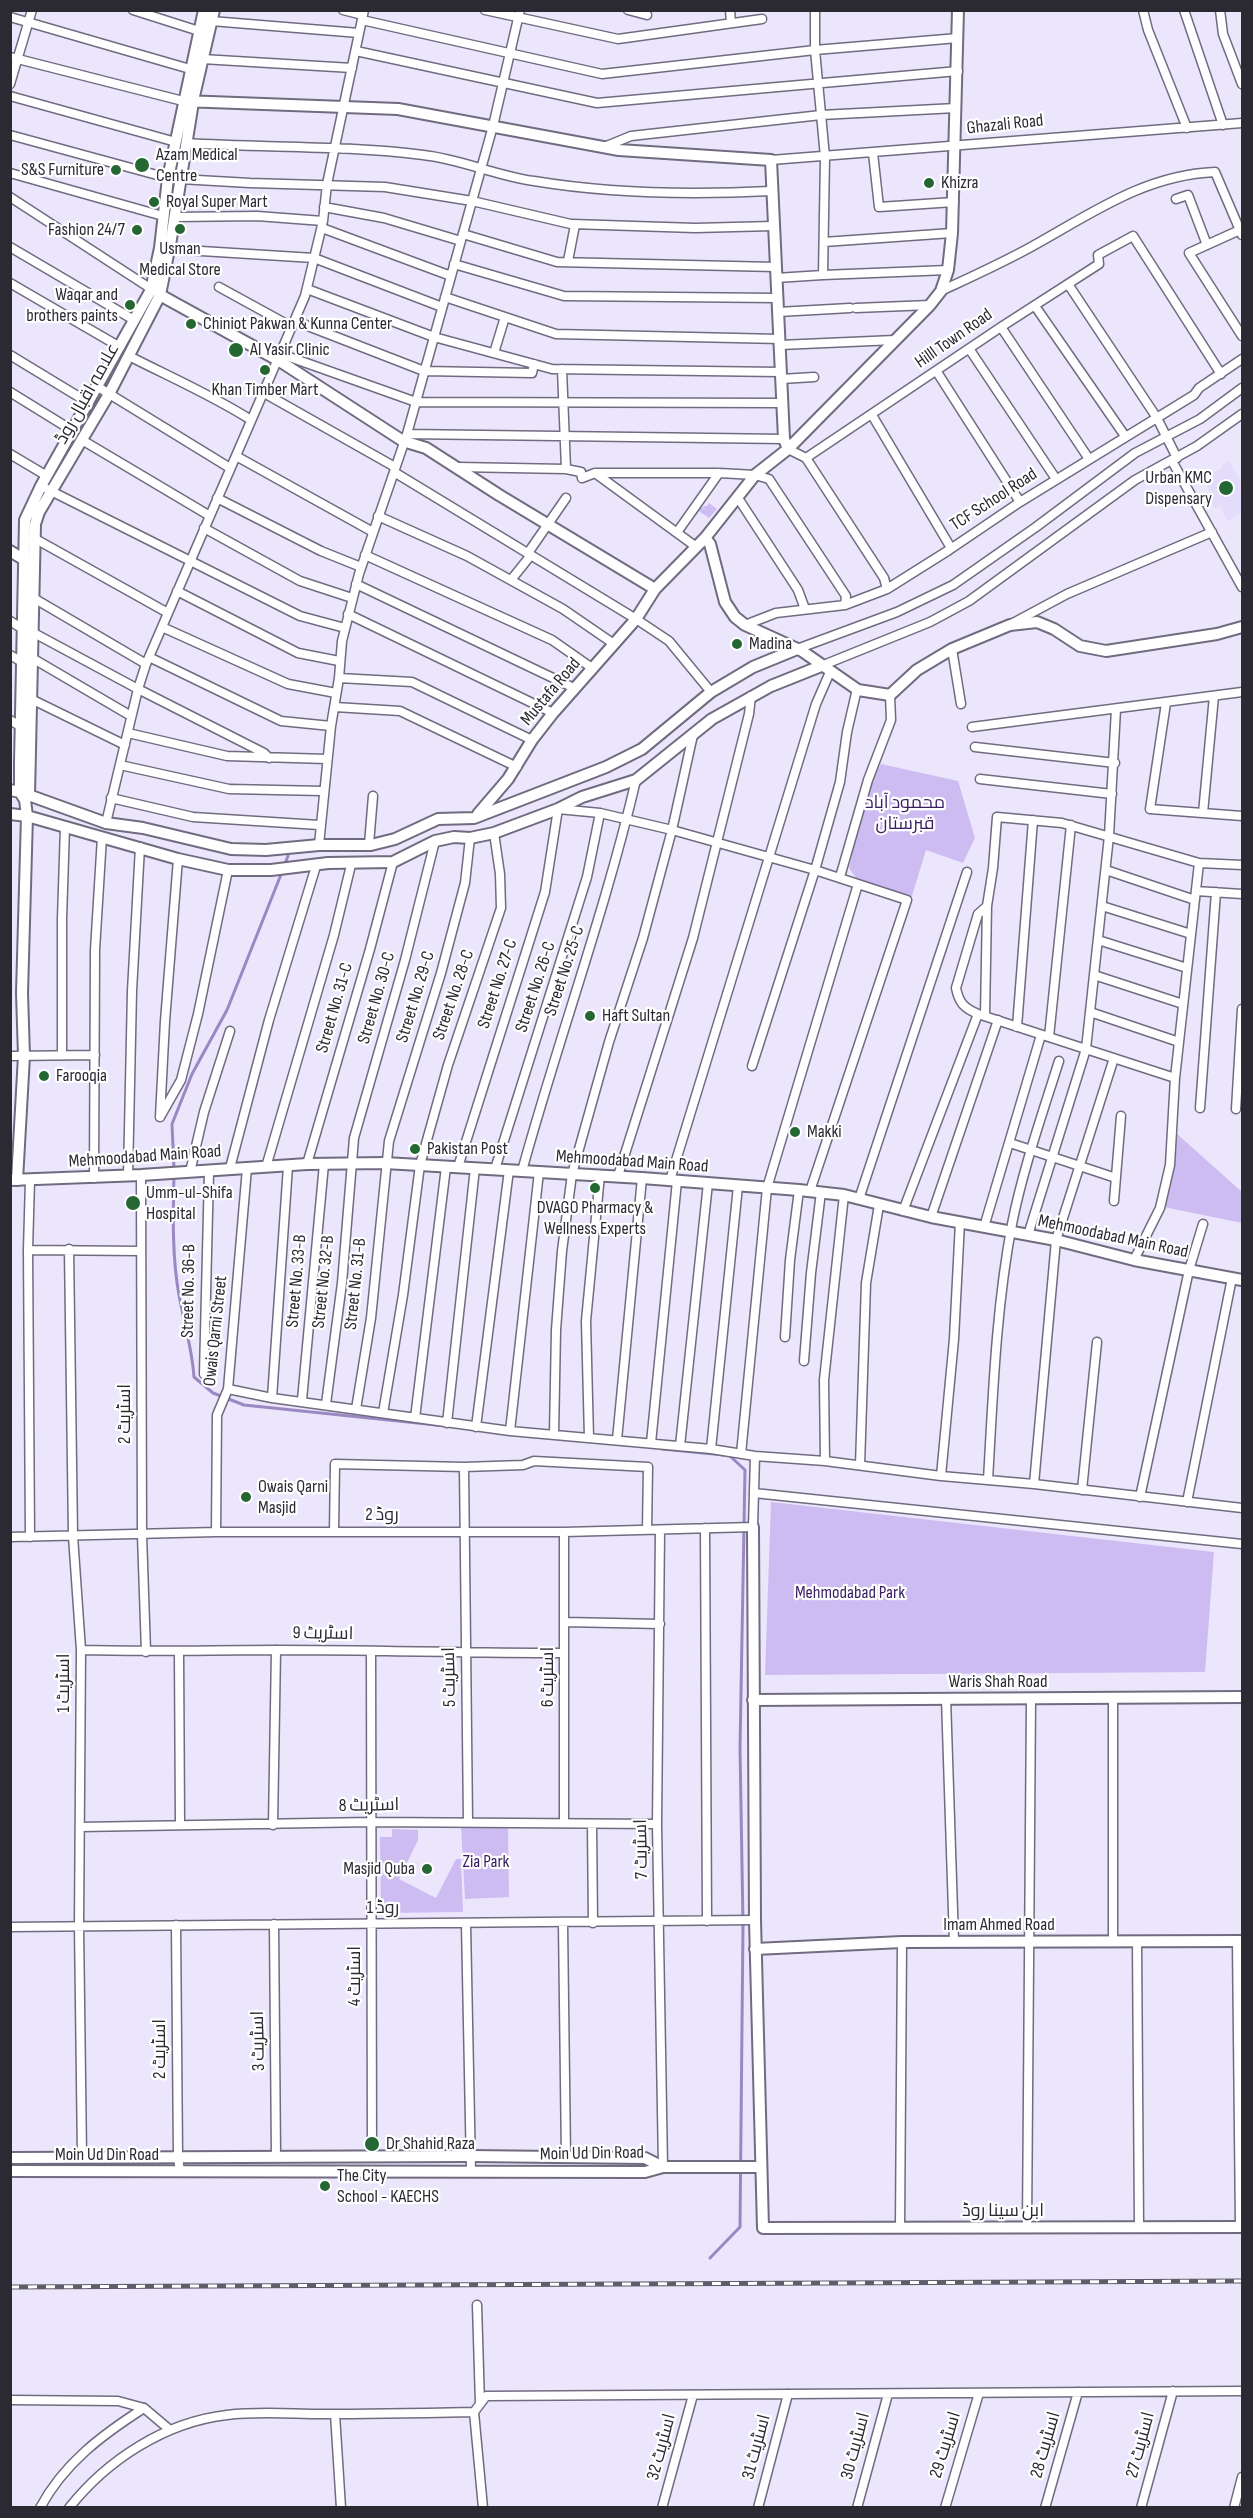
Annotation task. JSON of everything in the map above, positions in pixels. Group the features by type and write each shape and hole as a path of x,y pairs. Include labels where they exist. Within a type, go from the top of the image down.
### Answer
{"street":[{"path":"10,84 14,58 32,10"},
{"path":"133,10 200,31"},
{"name":"علامہ اقبال روڈ","path":"30,536 25,520 44,481 134,320 156,292 163,216 174,178 188,101 190,69 204,10"},
{"path":"343,10 602,74 816,50 958,38"},
{"path":"484,10 519,14 618,39 762,19"},
{"path":"628,10 647,15"},
{"path":"730,10 732,23"},
{"path":"815,10 825,157 823,275"},
{"name":"Mustafa Road","path":"474,818 517,767 532,740 553,713 636,619 655,589 705,538 754,475 896,340 941,291 948,270 954,202 958,10"},
{"path":"1143,10 1148,30 1187,128"},
{"path":"1184,10 1223,125"},
{"path":"1220,10 1222,34 1242,84"},
{"path":"319,845 319,825 339,678 339,661 348,614 361,567 416,402 493,126 519,14"},
{"path":"106,823 131,716 148,660 307,289 322,225 334,148 363,15"},
{"path":"213,16 359,33"},
{"name":"علامہ اقبال روڈ","path":"188,101 213,16"},
{"path":"10,17 190,69"},
{"path":"356,51 597,103 958,71"},
{"path":"14,58 188,101 398,109 619,150 771,160 780,376 786,444"},
{"path":"202,59 352,68"},
{"path":"10,96 181,142 334,148 424,155 481,167 530,181 585,189 698,195 771,191"},
{"path":"604,147 631,136 821,115 956,108"},
{"name":"Ghazali Road","path":"771,160 1242,123"},
{"path":"10,135 174,178 385,187 472,201 572,224 695,228 773,226"},
{"path":"873,153 879,207 954,202"},
{"path":"941,291 1032,247 1066,225 1133,190 1192,173 1215,172 1242,231 1189,253 1242,336"},
{"path":"10,173 163,216"},
{"name":"علامہ اقبال روڈ","path":"19,761 31,699 27,660 30,536 36,518 129,356 156,292 169,249 175,216 174,178"},
{"path":"1176,199 1188,195 1207,245"},
{"path":"10,197 156,292 279,357 405,437 655,589"},
{"path":"324,207 384,218 557,262 823,275 948,270"},
{"path":"175,216 257,216 322,225 451,276"},
{"path":"568,261 575,225 572,224"},
{"path":"824,242 952,232"},
{"name":"Hilll Town Road","path":"806,458 1099,264 1098,255 1133,236 1221,374"},
{"path":"10,247 134,320"},
{"path":"169,249 315,258 442,308"},
{"path":"454,264 564,296 777,298"},
{"path":"10,283 120,347"},
{"path":"1068,284 1168,438 1175,458 1242,587"},
{"path":"219,287 293,324 424,371 532,373 534,364"},
{"path":"307,289 434,337 534,364 562,369 814,377"},
{"path":"445,297 556,334 780,342 896,340"},
{"path":"778,312 930,305"},
{"path":"1035,306 1125,436"},
{"path":"494,353 505,317"},
{"path":"1001,327 1089,459"},
{"path":"970,350 1056,480"},
{"path":"10,355 89,403"},
{"path":"129,356 217,398 252,420"},
{"path":"279,357 416,402 783,403"},
{"name":"TCF School Road","path":"745,625 776,614 845,605 887,589 1020,502 1194,395 1199,388 1242,359"},
{"path":"562,369 566,469"},
{"path":"937,372 1020,502"},
{"path":"98,387 230,468"},
{"path":"21,794 106,823 142,828 231,849 266,850 319,845 369,844 395,839 438,819 474,818 606,767 642,749 711,692 753,667 897,612 953,585 1135,453 1168,438 1200,419 1242,388"},
{"path":"10,392 72,431"},
{"path":"264,393 394,470 669,641 711,692"},
{"path":"10,814 26,815 178,859 228,870 271,870 328,863 393,862 435,841 494,833 558,809 582,797 636,780 712,719 751,696 930,622 969,601 1135,480 1175,458 1242,414"},
{"path":"872,415 951,548"},
{"path":"405,437 565,435 786,444"},
{"path":"688,437 786,444 806,458 884,578 887,589"},
{"path":"82,440 210,516"},
{"path":"10,454 44,481 52,491 300,616 345,628"},
{"path":"236,456 373,532"},
{"path":"457,467 566,469 580,472 582,478 595,472 719,473 754,475 768,479 846,596 845,605"},
{"path":"595,472 678,531 695,546"},
{"path":"678,531 719,473"},
{"path":"217,498 321,551 361,567"},
{"path":"511,580 566,498"},
{"path":"738,498 798,590 806,609"},
{"path":"378,516 467,556 562,609 614,644"},
{"path":"204,528 300,581 352,598"},
{"path":"840,877 868,780 891,720 890,695 917,670 952,649 1010,625 1067,594 1212,532"},
{"path":"30,536 168,613"},
{"path":"705,538 710,544 725,602 735,617 745,625 800,650 856,689 890,695"},
{"path":"10,551 29,562"},
{"path":"365,555 552,640 592,668"},
{"path":"356,584 574,688"},
{"path":"177,591 298,653 339,661"},
{"path":"28,595 148,660 281,721 331,726"},
{"path":"348,614 553,713"},
{"path":"10,621 264,753 269,758"},
{"path":"1010,625 1037,622 1054,628 1080,646 1106,651 1217,634 1242,627"},
{"path":"162,627 288,684 336,693"},
{"path":"952,649 961,704"},
{"path":"10,655 27,660 131,716"},
{"name":"علامہ اقبال روڈ","path":"14,1180 24,1056 22,982 26,815 21,794 15,723 27,660"},
{"path":"651,1443 674,1180 816,704 823,667"},
{"path":"339,678 412,682 532,740"},
{"path":"752,1066 815,870 840,782 856,689"},
{"path":"972,727 1242,692"},
{"path":"618,1176 693,938 749,714 751,696"},
{"path":"1203,813 1214,696"},
{"path":"31,699 125,745"},
{"path":"1166,703 1150,809 1242,816"},
{"path":"335,706 400,711 517,767"},
{"path":"1028,1235 1086,1049 1113,794 1116,709"},
{"path":"128,733 227,756 327,759"},
{"path":"554,1435 556,1330 562,1251 572,1174 609,1042 643,938 672,830 693,735"},
{"path":"975,747 1115,763"},
{"path":"120,765 229,789 323,791"},
{"path":"980,779 1113,794"},
{"name":"Street No. 25-C","path":"522,1171 538,1110 598,923 636,780"},
{"path":"369,844 373,796"},
{"path":"111,798 193,817 319,825"},
{"path":"558,809 600,813 672,830 717,845 840,877 907,900 810,1191 790,1260 785,1337"},
{"name":"Street No. 27-C","path":"458,1167 545,892 558,809"},
{"name":"Street No. 26-C","path":"495,1169 587,877 600,813"},
{"path":"903,1210 981,1015 987,906 997,817 1071,825 1199,862 1242,865"},
{"path":"1017,1027 1033,820"},
{"path":"984,1227 1045,1036 1071,825"},
{"path":"62,1055 62,908 65,827"},
{"name":"Street No. 28-C","path":"383,1413 403,1294 420,1165 448,1065 501,908 500,874 494,833"},
{"path":"94,1178 95,950 102,837"},
{"name":"Street No. 29-C","path":"385,1163 389,1141 441,973 462,894 470,838"},
{"name":"Street No. 30-C","path":"351,1163 354,1138 405,960 435,841"},
{"path":"128,1176 132,990 140,848"},
{"path":"178,859 160,1117 181,1080 198,1014 228,870"},
{"name":"Street No. 31-C","path":"307,1164 393,862"},
{"path":"1134,1260 1160,1209 1170,1165 1175,1077 1199,862"},
{"path":"266,1167 334,935 351,864"},
{"path":"230,1168 269,1020 315,866"},
{"path":"1106,870 1195,896 1216,892 1242,894"},
{"path":"859,1199 967,872"},
{"path":"741,1454 767,1188 858,884"},
{"path":"1200,1108 1216,892"},
{"path":"987,906 978,914 956,988 958,999 965,1008 1017,1027 1175,1077"},
{"path":"1102,906 1191,934"},
{"path":"1098,940 1187,968"},
{"path":"1094,975 1184,1004"},
{"path":"1236,1109 1242,1009"},
{"path":"1090,1012 1179,1042"},
{"path":"931,1217 998,1020"},
{"path":"188,1172 230,1031"},
{"path":"10,1056 95,1055"},
{"path":"1034,1484 1056,1240 1114,1058"},
{"path":"988,1480 998,1325 1011,1232 1031,1149 1059,1061"},
{"path":"1114,1201 1121,1116"},
{"path":"1010,1143 1116,1178"},
{"name":"Mehmoodabad Main Road","path":"14,1180 94,1178 209,1172 230,1168 351,1163 674,1180 844,1195 931,1217 1056,1240 1134,1260 1238,1279"},
{"name":"Street No. 32-B","path":"327,1404 342,1283 351,1163"},
{"name":"Street No. 31-B","path":"356,1408 370,1318 385,1163"},
{"name":"Street No. 33-B","path":"302,1400 324,1164"},
{"path":"272,1398 288,1166"},
{"path":"415,1419 446,1167"},
{"name":"Owais Qarni Street","path":"216,1532 216,1421 227,1392 248,1168"},
{"path":"447,1423 475,1168"},
{"path":"476,1427 509,1170"},
{"name":"Street No. 36-B","path":"204,1374 209,1172"},
{"path":"510,1431 539,1172"},
{"name":"اسٹریٹ 2","path":"145,1175 140,1251 142,1535 146,1652"},
{"path":"589,1438 586,1321 600,1175"},
{"path":"617,1440 642,1178"},
{"path":"30,1180 28,1250 30,1537"},
{"path":"680,1446 708,1183"},
{"path":"711,1449 738,1186"},
{"path":"804,1361 811,1273 810,1191"},
{"path":"825,1461 824,1380 844,1195"},
{"path":"860,1465 866,1283 879,1205"},
{"path":"942,1476 954,1339 960,1222"},
{"path":"1140,1497 1189,1270 1203,1224"},
{"name":"اسٹریٹ 1","path":"69,1249 73,1536 81,1650 79,1925 82,2157"},
{"path":"28,1250 140,1251"},
{"path":"1188,1502 1238,1279"},
{"path":"1082,1490 1097,1342"},
{"path":"227,1392 302,1400 415,1419 510,1431 825,1461 1242,1509"},
{"path":"663,2168 760,2168 755,1949 749,1921 753,1700 749,1527 754,1493 755,1456"},
{"path":"334,1532 335,1464 464,1467 523,1465 534,1461 648,1467 647,1530"},
{"name":"اسٹریٹ 5","path":"464,1467 468,1822"},
{"path":"754,1493 1242,1544"},
{"name":"روڈ 2","path":"10,1537 216,1532 564,1532 749,1527"},
{"path":"707,1921 708,1528"},
{"name":"اسٹریٹ 7","path":"660,1530 657,1824 663,2168"},
{"name":"اسٹریٹ 6","path":"564,1532 564,1822"},
{"path":"565,1622 660,1624"},
{"name":"اسٹریٹ 9","path":"81,1650 179,1653 276,1650 564,1653"},
{"path":"273,1825 276,1650"},
{"name":"اسٹریٹ 4","path":"371,1651 372,2156"},
{"path":"179,1653 180,1824"},
{"name":"Waris Shah Road","path":"753,1700 1242,1697"},
{"path":"946,1698 954,1942"},
{"path":"1027,2228 1031,1698"},
{"path":"1113,1698 1113,1941"},
{"name":"اسٹریٹ 8","path":"80,1827 372,1822 657,1824"},
{"path":"592,1824 593,1923"},
{"name":"روڈ 1","path":"10,1927 749,1921"},
{"name":"اسٹریٹ 3","path":"274,1924 276,2157"},
{"path":"466,1924 471,2171"},
{"path":"562,1924 566,2158"},
{"name":"اسٹریٹ 2","path":"176,1925 180,2172"},
{"path":"1137,1941 1139,2227"},
{"path":"1240,1941 1241,2227"},
{"name":"Imam Ahmed Road","path":"755,1949 902,1942 1240,1941"},
{"path":"900,2228 902,1942"},
{"name":"Moin Ud Din Road","path":"10,2157 645,2158 663,2168"},
{"path":"321,2157 322,2172"},
{"name":"Moin Ud Din Road","path":"10,2171 645,2172 663,2168"},
{"name":"ابن سینا روڈ","path":"760,2168 763,2228 1241,2227"},
{"path":"477,2305 477,2408 483,2508"},
{"name":"اسٹریٹ 27","path":"1141,2508 1173,2391"},
{"path":"477,2408 486,2396 1242,2391"},
{"name":"اسٹریٹ 28","path":"1045,2508 1078,2392"},
{"name":"اسٹریٹ 29","path":"945,2508 979,2393"},
{"name":"اسٹریٹ 31","path":"758,2508 788,2394"},
{"name":"اسٹریٹ 30","path":"857,2508 888,2394"},
{"name":"اسٹریٹ 32","path":"662,2508 693,2395"},
{"path":"10,2400 118,2401 144,2408 170,2430"},
{"path":"40,2508 56,2482 86,2449 104,2433 144,2408"},
{"path":"69,2508 85,2487 153,2437 170,2430 227,2415 335,2414 477,2408"},
{"path":"335,2414 341,2508"},
{"path":"1234,2508 1242,2477"}],"shaded area":[{"name":"Urban KMC Dispensary","path":"1229,461 1242,484 1242,512 1228,521 1220,506 1215,509 1206,495 1211,492 1203,479"}],"green space":[{"path":"709,503 717,509 709,518 699,511 697,515 695,513 702,507 705,510 703,506"},
{"name":"محمود آباد قبرستان","path":"881,764 958,781 975,838 963,863 926,850 911,899 859,882 849,868 867,788"},
{"path":"1176,1133 1242,1192 1242,1223 1164,1207 1175,1162"},
{"name":"Mehmodabad Park","path":"771,1502 1214,1552 1205,1672 765,1675"},
{"name":"Zia Park","path":"508,1825 509,1897 465,1899 461,1826"},
{"path":"392,1829 418,1830 418,1840 399,1879 436,1898 456,1859 461,1859 463,1912 381,1913 380,1837 392,1837"}],"waterway":[{"path":"284,866 288,856"},
{"path":"174,1169 172,1124 192,1074 227,1010 282,872"},
{"path":"174,1176 175,1266 194,1377 213,1393 244,1405 446,1426"},
{"path":"662,1449 724,1455"},
{"path":"710,2258 740,2227 743,1924 740,1748 745,1470 730,1456"}],"railway":[{"path":"10,2287 1242,2281"}],"place":[{"name":"Azam Medical Centre","path":"142,165"},
{"name":"S&S Furniture","path":"116,170"},
{"name":"Khizra","path":"929,183"},
{"name":"Royal Super Mart","path":"154,202"},
{"name":"Usman Medical Store","path":"180,229"},
{"name":"Fashion 24/7","path":"137,230"},
{"name":"Waqar and brothers paints","path":"130,305"},
{"name":"Chiniot Pakwan & Kunna Center","path":"191,324"},
{"name":"Al Yasir Clinic","path":"236,350"},
{"name":"Khan Timber Mart","path":"265,370"},
{"name":"Urban KMC Dispensary","path":"1226,488"},
{"name":"Madina","path":"737,644"},
{"name":"Haft Sultan","path":"590,1016"},
{"name":"Farooqia","path":"44,1076"},
{"name":"Makki","path":"795,1132"},
{"name":"Pakistan Post","path":"415,1149"},
{"name":"DVAGO Pharmacy & Wellness Experts","path":"595,1188"},
{"name":"Umm-ul-Shifa Hospital","path":"133,1203"},
{"name":"Owais Qarni Masjid","path":"246,1497"},
{"name":"Masjid Quba","path":"427,1869"},
{"name":"Dr Shahid Raza","path":"372,2144"},
{"name":"The City School - KAECHS","path":"325,2186"}]}
